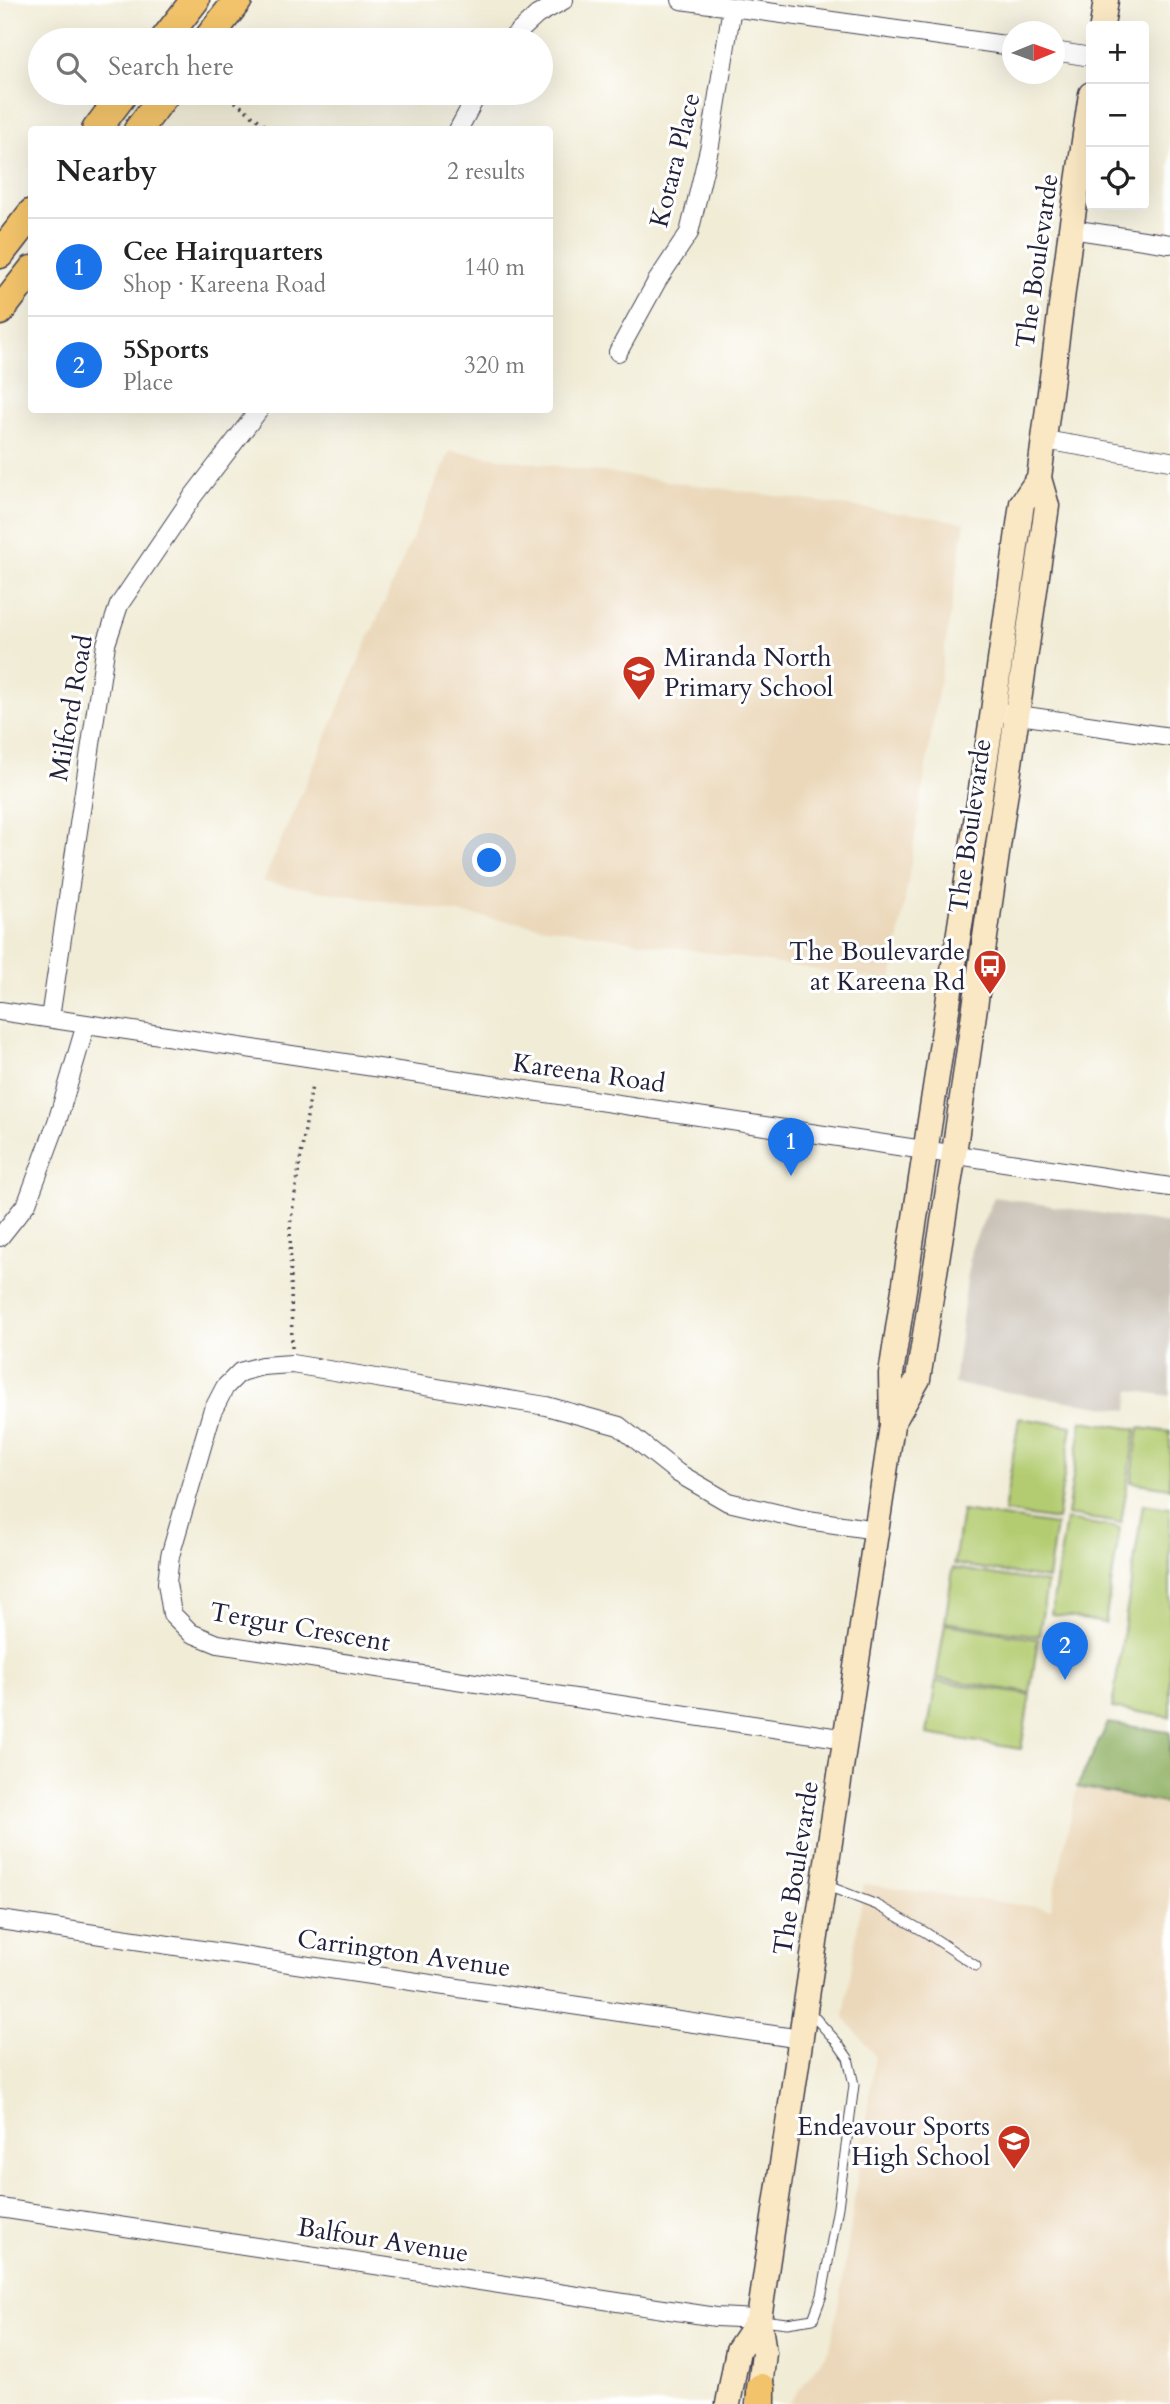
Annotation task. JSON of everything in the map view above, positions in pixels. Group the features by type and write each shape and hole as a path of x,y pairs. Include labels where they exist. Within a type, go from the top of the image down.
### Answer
{"main road":[{"path":"173,28 195,0"},
{"path":"216,28 238,0"},
{"path":"1103,21 1106,0"},
{"path":"99,126 115,105"},
{"path":"141,126 157,105"},
{"name":"The Boulevarde","path":"892,1425 918,1378 954,1153 1004,713 1022,503 1039,478 1086,128"},
{"path":"0,254 28,218"},
{"path":"0,311 28,275"},
{"name":"The Boulevarde","path":"760,2398 764,2353 759,2319 892,1425 891,1374 926,1149 1004,713"},
{"name":"The Boulevarde","path":"728,2404 738,2350 759,2319"}],"street":[{"path":"523,28 537,15 564,0"},
{"path":"681,0 1002,44"},
{"name":"Kotara Place","path":"618,352 657,281 689,233 710,145 732,7"},
{"path":"1065,53 1086,56"},
{"path":"460,126 472,105"},
{"path":"1071,229 1170,244"},
{"name":"Milford Road","path":"50,1018 106,644 119,606 193,496 257,413"},
{"path":"1044,440 1170,461"},
{"path":"1004,713 1170,737"},
{"name":"Kareena Road","path":"0,1011 1170,1186"},
{"path":"0,1237 27,1203 57,1122 86,1024"},
{"name":"Tergur Crescent","path":"846,1739 218,1644 191,1633 172,1614 167,1583 170,1556 212,1412 225,1387 240,1372 262,1366 292,1364 546,1406 620,1426 678,1473 728,1502 801,1519 876,1530"},
{"name":"Carrington Avenue","path":"0,1920 801,2039"},
{"name":"Balfour Avenue","path":"0,2208 716,2317 759,2319"}],"lane":[{"path":"824,1884 877,1905 925,1932 976,1966"},
{"path":"759,2319 787,2323 813,2319 822,2295 838,2207 854,2085 848,2058 805,2007"}],"path":[{"path":"239,105 266,126"},
{"path":"292,1364 290,1225 312,1085"}],"shaded area":[{"name":"Miranda North Primary School","path":"450,451 965,522 892,982 263,882"},
{"path":"994,1197 1170,1224 1170,1396 1130,1390 1128,1410 954,1384 971,1249"},
{"name":"Endeavour Sports High School","path":"1077,1787 1170,1804 1170,2404 789,2404 830,2348 842,2285 875,2056 844,2017 864,1884 1051,1909"}],"green space":[{"path":"1019,1418 1072,1426 1057,1520 1004,1512"},
{"path":"1082,1421 1136,1429 1121,1523 1067,1515"},
{"path":"1139,1428 1170,1432 1170,1488 1131,1482"},
{"path":"1143,1504 1170,1508 1170,1717 1112,1708"},
{"path":"962,1511 1056,1525 1048,1579 954,1564"},
{"path":"1066,1520 1120,1528 1105,1623 1051,1614"},
{"path":"953,1568 1047,1583 1039,1636 945,1622"},
{"path":"945,1624 1038,1639 1030,1693 936,1678"},
{"path":"936,1681 1030,1695 1021,1749 927,1734"},
{"path":"1108,1723 1170,1732 1170,1804 1077,1787"}],"place":[{"name":"Miranda North Primary School","path":"639,702"},
{"name":"The Boulevarde at Kareena Rd","path":"990,996"},
{"name":"Cee Hairquarters","path":"791,1176"},
{"name":"5Sports","path":"1065,1680"},
{"name":"Endeavour Sports High School","path":"1014,2171"}]}
